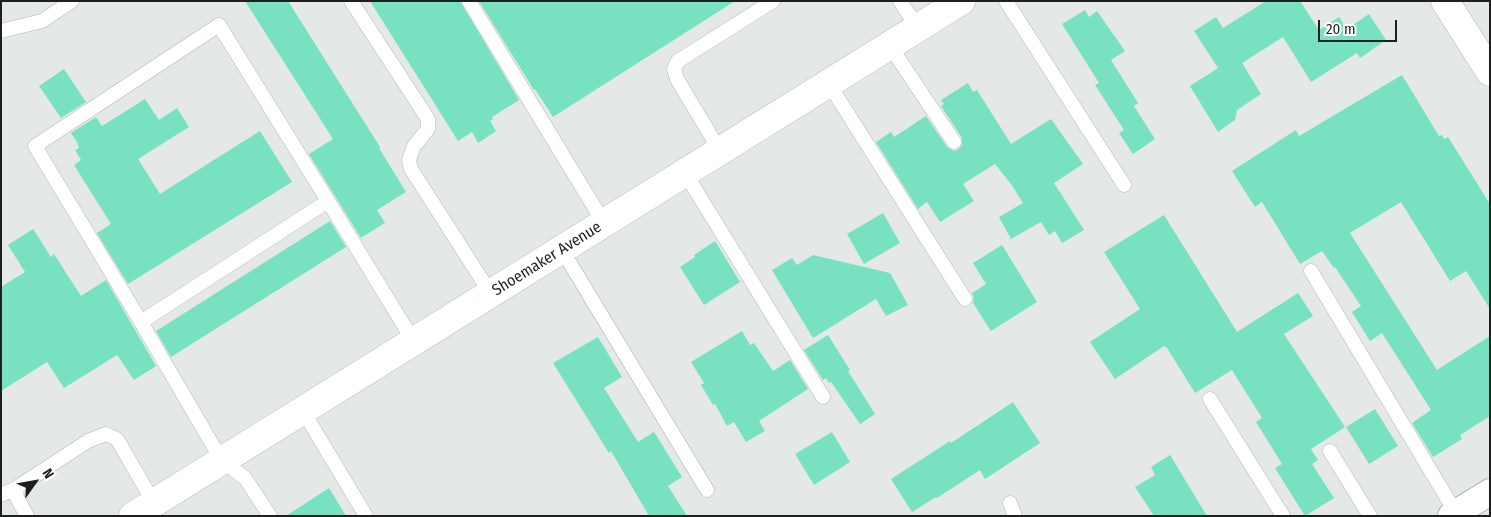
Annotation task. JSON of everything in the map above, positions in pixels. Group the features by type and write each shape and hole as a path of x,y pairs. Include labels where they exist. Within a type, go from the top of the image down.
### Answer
{"main road":[{"name":"Shoemaker Avenue","path":"143,509 962,1"},
{"path":"1445,1 1490,72"}],"street":[{"path":"1454,514 1490,492"}],"lane":[{"path":"1,31 42,20 72,1"},
{"path":"351,1 428,119 428,129 414,146 411,153 409,160 411,169 491,294"},
{"path":"469,1 604,223"},
{"path":"720,151 677,79 674,69 678,61 773,1"},
{"path":"900,1 918,28"},
{"path":"1006,1 1124,185"},
{"path":"270,516 245,478 222,461 35,146 219,25 414,342"},
{"path":"890,46 954,142"},
{"path":"829,84 965,299"},
{"path":"685,173 823,396"},
{"path":"141,322 328,201"},
{"path":"562,250 707,490"},
{"path":"1310,271 1454,514"},
{"path":"1210,399 1283,516"},
{"path":"303,411 366,516"},
{"path":"1,496 88,441 106,434 118,439 143,509"},
{"path":"1330,451 1370,516"},
{"path":"16,488 17,498 27,516"}],"building":[{"path":"245,1 288,1 380,147 406,192 377,210 385,223 361,238 309,154 333,139"},
{"path":"370,1 460,1 519,100 492,117 493,119 490,121 496,131 478,143 472,132 458,141"},
{"path":"479,1 735,1 553,117"},
{"path":"1266,1 1300,1 1319,30 1339,17 1347,29 1369,14 1386,40 1360,58 1357,53 1311,82 1283,37 1242,63 1261,94 1237,110 1235,120 1218,132 1190,86 1218,68 1194,31 1216,17 1223,28"},
{"path":"1085,10 1089,17 1097,11 1125,51 1111,60 1138,103 1134,106 1155,139 1133,154 1119,133 1124,130 1095,85 1099,83 1062,24"},
{"path":"64,69 86,102 61,118 39,86"},
{"path":"1402,75 1439,136 1442,135 1444,139 1448,137 1490,204 1490,309 1466,271 1450,281 1401,202 1350,233 1437,370 1490,336 1490,416 1460,435 1462,439 1433,457 1412,423 1431,410 1382,333 1370,341 1352,312 1361,306 1335,267 1322,251 1300,264 1262,202 1255,207 1232,171 1296,130 1299,136"},
{"path":"968,83 973,92 977,90 1011,144 1051,119 1083,164 1054,183 1084,230 1062,243 1055,231 1049,235 1041,222 1011,239 999,217 1023,203 995,164 963,184 974,201 940,222 927,202 918,209 876,142 891,132 894,137 926,116 947,147 954,151 958,150 962,145 962,138 941,106 944,104 941,100"},
{"path":"145,99 159,120 177,108 189,127 138,159 160,194 260,131 292,182 128,284 97,233 111,224 74,165 81,160 75,150 79,148 77,142 71,133 96,117 102,126"},
{"path":"883,213 900,243 864,264 847,234"},
{"path":"1164,215 1237,332 1298,293 1313,316 1284,334 1345,427 1311,449 1318,460 1312,464 1334,498 1305,516 1275,468 1282,464 1256,422 1262,418 1232,370 1195,393 1164,346 1115,379 1090,342 1140,309 1104,252"},
{"path":"330,221 346,247 171,357 156,331"},
{"path":"33,229 51,257 54,254 81,296 106,280 156,366 134,380 117,355 64,388 47,362 1,391 1,287 25,272 8,245"},
{"path":"715,241 740,282 704,305 680,267"},
{"path":"1002,245 1037,302 991,331 973,303 972,293 986,284 973,263"},
{"path":"813,255 890,273 908,305 886,316 876,299 813,338 772,270 792,258 797,265"},
{"path":"742,331 750,345 754,343 773,371 790,360 808,389 759,421 765,431 746,442 734,422 727,426 715,404 713,405 701,385 704,383 691,362"},
{"path":"828,335 875,414 860,424 831,382 829,383 826,378 823,380 804,350"},
{"path":"598,337 622,377 604,388 638,442 654,432 682,477 668,486 687,516 649,516 611,451 609,453 553,363"},
{"path":"1013,402 1040,443 985,479 980,470 912,512 891,479 950,441 951,443"},
{"path":"1375,409 1398,446 1369,464 1346,427"},
{"path":"832,432 850,462 814,485 795,454"},
{"path":"1170,455 1207,516 1154,516 1135,487 1155,475 1151,467"},
{"path":"329,488 346,516 286,516"}]}
